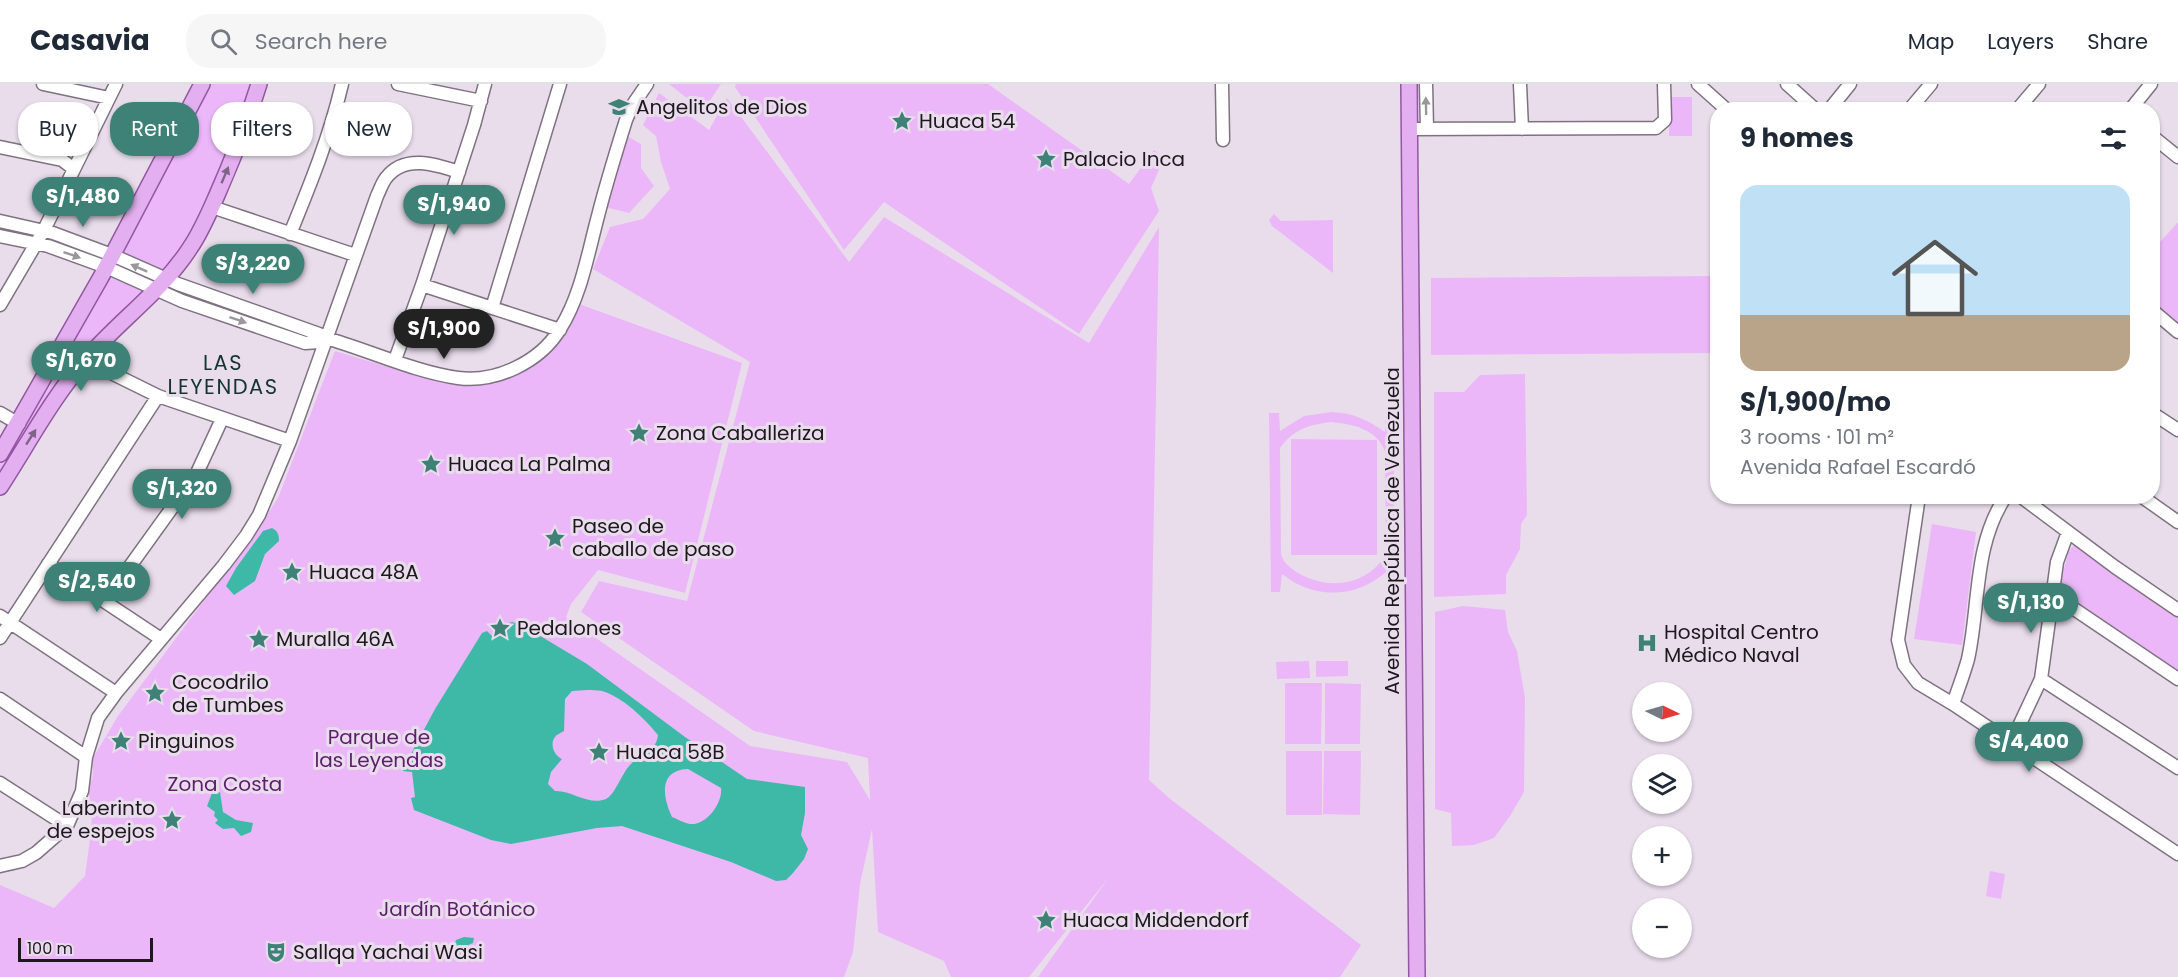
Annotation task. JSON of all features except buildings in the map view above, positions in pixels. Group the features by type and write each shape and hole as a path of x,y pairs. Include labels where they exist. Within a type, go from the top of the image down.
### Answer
{"main road":[{"path":"0,454 109,261 202,84"},
{"path":"0,487 62,389 85,360 114,328 160,285 190,249 212,207 259,84"},
{"name":"Avenida República de Venezuela","path":"1409,84 1417,977"}],"street":[{"path":"43,84 109,98"},
{"path":"0,305 44,230 116,84"},
{"path":"290,234 329,134 342,84"},
{"path":"398,84 481,101"},
{"path":"395,360 459,172 485,84"},
{"path":"492,308 560,84"},
{"path":"0,221 44,230 160,285 320,334 326,338 438,374 458,378 488,377 514,369 527,362 540,352 560,330 578,289 626,120 632,106 647,84"},
{"path":"1222,84 1223,140"},
{"path":"1426,84 1427,129"},
{"path":"1520,84 1522,129"},
{"path":"1409,129 1656,128 1665,120 1664,84"},
{"path":"1698,84 1718,102"},
{"path":"1787,84 1807,102"},
{"path":"1835,102 1850,84"},
{"path":"1916,102 1931,84"},
{"path":"2024,102 2039,84"},
{"path":"2136,102 2151,84"},
{"path":"2160,142 2178,157"},
{"path":"0,147 62,160 74,169"},
{"path":"0,866 22,861 36,853 67,826 82,791 86,757 98,718 116,693 246,536 259,515 290,441 355,255 386,177 401,166 418,162 459,172"},
{"path":"212,207 355,255"},
{"path":"0,236 109,261"},
{"path":"422,285 560,330"},
{"path":"2160,317 2178,332"},
{"path":"85,360 158,396 290,441"},
{"path":"0,638 5,620 48,564 158,396"},
{"path":"0,413 19,424"},
{"path":"2160,418 2178,430"},
{"path":"105,601 197,473 222,419"},
{"path":"1918,504 1898,640 1904,665 1918,683 2178,854"},
{"path":"1953,704 1968,660 1986,537 1995,512 2000,504"},
{"path":"2031,504 2115,567 2178,610"},
{"path":"2152,504 2178,522"},
{"path":"2011,743 2041,679 2057,562 2068,532"},
{"path":"48,564 161,639"},
{"path":"2052,594 2178,679"},
{"path":"5,620 116,693"},
{"path":"2041,679 2178,768"},
{"path":"0,699 86,757"},
{"path":"0,783 67,826"}],"green space":[{"path":"205,84 256,84 249,102 211,102 211,156 228,156 211,201 188,244 164,273 118,253 168,156 199,156 199,102 196,102"},
{"path":"669,84 721,84 703,111"},
{"path":"736,84 988,84 1129,184 1154,150 1164,158 1151,188 1159,211 1079,334 884,202 844,250 735,87"},
{"path":"659,93 709,130 727,98 849,262 884,217 1089,343 1159,227 1149,780 1169,798 1361,945 1340,977 1038,977 1109,877 1029,977 951,977 944,961 878,932 872,829 860,884 853,952 844,977 0,977 0,885 54,908 85,876 91,831 92,812 88,789 93,775 93,758 118,716 278,498 335,351 452,384 495,384 531,368 556,345 579,304 742,363 685,593 598,570 571,604 566,617 750,746 847,762 870,800 868,758 754,731 581,612 599,581 687,601 750,362 593,269 610,227 643,219 670,189 661,162 656,136 643,125"},
{"path":"1669,97 1692,97 1692,136 1669,136"},
{"path":"622,133 641,144 641,168 654,186 629,213 601,206"},
{"path":"1274,214 1281,221 1333,220 1333,273 1272,226 1269,220"},
{"path":"2178,222 2178,323 2160,307 2160,242"},
{"path":"106,276 144,290 64,374 0,478 0,464 53,381"},
{"path":"1710,276 1710,353 1431,355 1431,278"},
{"path":"175,290 308,333 316,340 172,294"},
{"path":"1525,374 1527,515 1521,524 1520,549 1506,575 1506,594 1434,597 1434,392 1464,392 1480,375"},
{"path":"1332,412 1347,414 1366,421 1385,432 1385,412 1394,412 1394,590 1386,589 1385,573 1360,588 1334,593 1307,588 1282,574 1280,592 1271,592 1269,413 1279,413 1280,431 1304,416","holes":["1323,423 1355,426 1370,433 1382,444 1385,452 1386,554 1378,565 1357,579 1332,583 1319,581 1295,571 1282,556 1280,448 1291,436 1302,429"]},
{"path":"1291,439 1377,440 1377,555 1291,555"},
{"path":"1932,524 1976,532 1962,645 1914,639"},
{"path":"2074,545 2178,615 2178,671 2058,591 2069,551"},
{"path":"1463,606 1505,610 1508,632 1517,651 1525,698 1524,792 1494,838 1474,845 1452,846 1451,813 1435,809 1435,612"},
{"path":"1309,661 1310,678 1277,679 1276,662"},
{"path":"1316,661 1348,661 1348,676 1316,677"},
{"path":"1285,683 1322,683 1321,744 1285,744"},
{"path":"1325,683 1361,684 1360,744 1325,744"},
{"path":"1286,751 1322,751 1322,815 1286,815"},
{"path":"1324,751 1361,751 1360,815 1323,814"},
{"path":"1990,871 2005,874 2001,899 1986,896"}],"shaded area":[{"path":"272,528 278,533 279,541 265,554 255,581 234,595 226,586 236,568 263,531"},
{"path":"509,623 522,625 587,664 685,737 747,779 805,787 805,813 801,835 808,849 804,859 793,873 786,880 776,881 731,862 622,826 597,828 511,844 491,840 414,810 411,798 415,797 412,772 403,771 404,767 435,709 482,633 487,631 492,636 510,628","holes":["572,691 602,691 626,703 658,735 654,746 630,765 609,797 600,801 555,791 548,784 551,772 562,759 555,753 553,740 564,731 565,699","688,769 721,788 716,807 696,824 672,817 666,801 665,786 668,779 679,770"]},
{"path":"220,792 223,812 236,820 253,823 251,832 241,836 234,828 223,829 215,823 218,820 214,816 215,812 207,806 212,793"},
{"path":"464,937 474,938 473,943 459,949 461,956 449,960 456,940"}],"place":[{"name":"Angelitos de Dios","path":"619,107"},
{"name":"Huaca 54","path":"902,121"},
{"name":"Palacio Inca","path":"1046,159"},
{"name":"Zona Caballeriza","path":"639,433"},
{"name":"Huaca La Palma","path":"431,464"},
{"name":"Paseo de caballo de paso","path":"555,538"},
{"name":"Huaca 48A","path":"292,572"},
{"name":"Pedalones","path":"500,628"},
{"name":"Muralla 46A","path":"259,639"},
{"name":"Hospital Centro Médico Naval","path":"1647,643"},
{"name":"Cocodrilo de Tumbes","path":"155,693"},
{"name":"Pinguinos","path":"121,741"},
{"name":"Huaca 58B","path":"599,752"},
{"name":"Laberinto de espejos","path":"172,820"},
{"name":"Huaca Middendorf","path":"1046,920"},
{"name":"Sallqa Yachai Wasi","path":"276,952"}],"district":[{"name":"LAS LEYENDAS","path":"223,375"}],"park label":[{"name":"Parque de las Leyendas","path":"379,748"},
{"name":"Zona Costa","path":"225,784"},
{"name":"Jardín Botánico","path":"457,909"}]}
